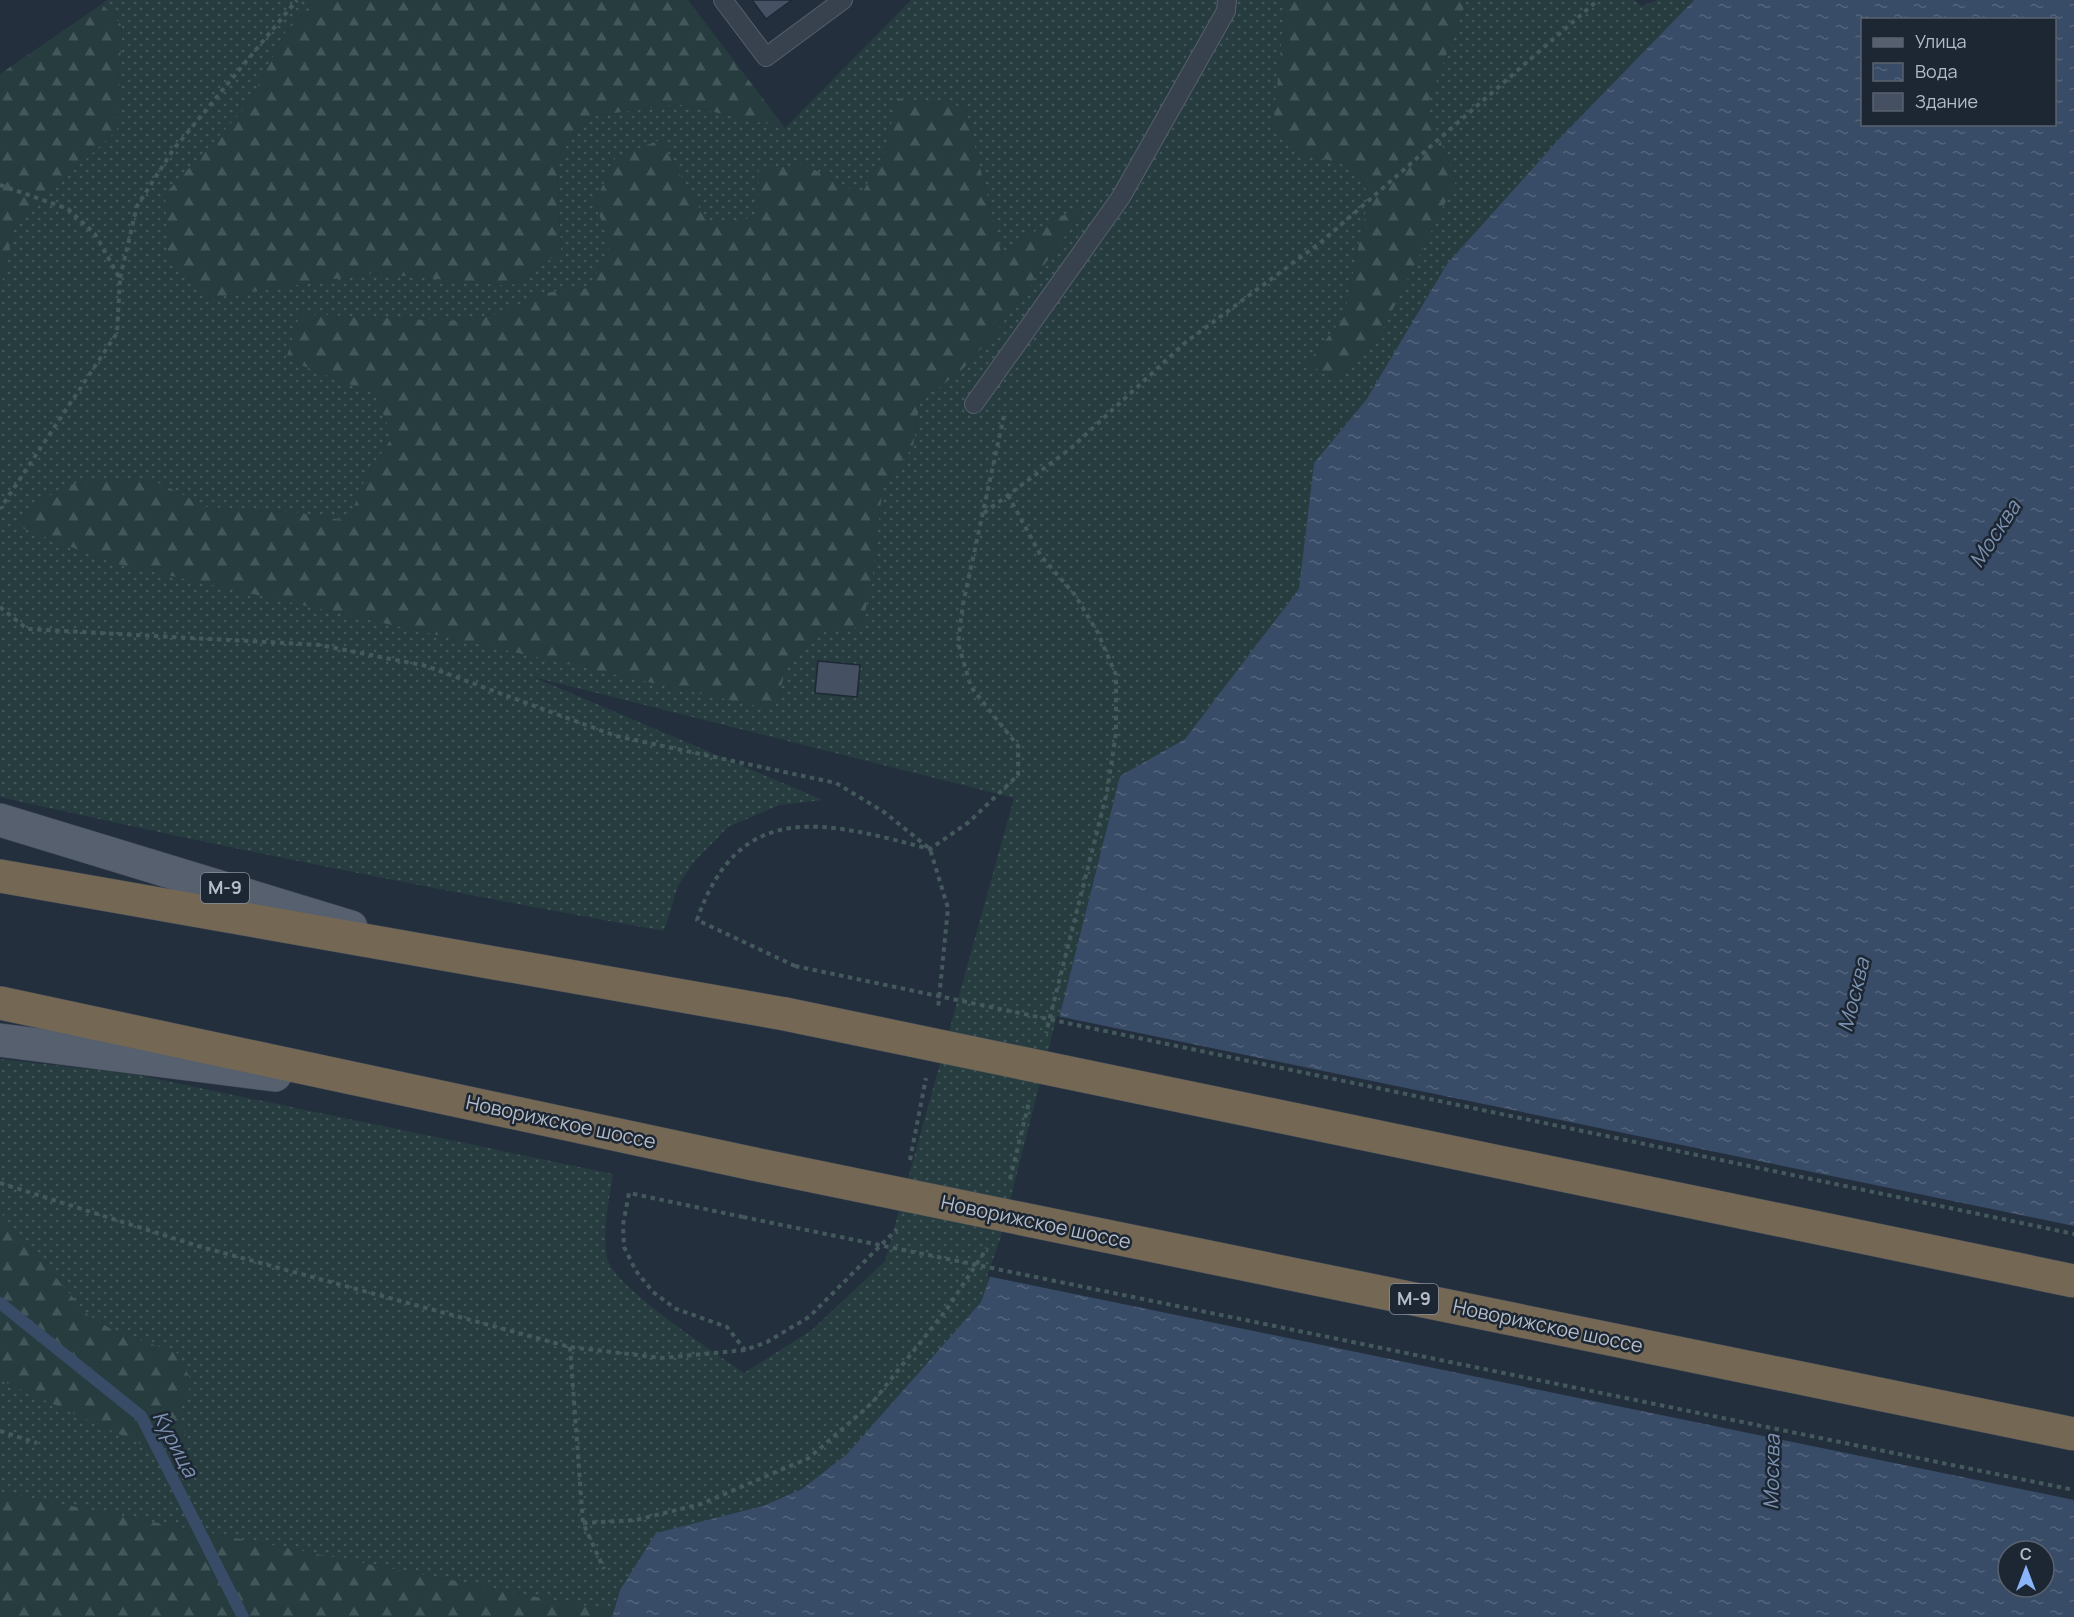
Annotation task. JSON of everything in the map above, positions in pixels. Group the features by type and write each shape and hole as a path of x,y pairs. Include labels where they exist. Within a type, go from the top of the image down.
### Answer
{"highway":[{"name":"М-9","path":"0,876 450,957 785,1014 2074,1281"},
{"name":"Новорижское шоссе","path":"0,1003 754,1164 2074,1434"}],"main road":[{"name":"М-9","path":"0,820 450,957"},
{"name":"М-9","path":"0,1040 431,1094"}],"lane":[{"path":"723,0 766,57 843,0"},
{"path":"974,404 1121,197 1226,11 1227,0"}],"path":[{"path":"0,509 117,333 120,279 137,206 172,150 297,0"},
{"path":"983,513 1070,449 1186,342 1320,243 1598,0"},
{"path":"0,184 68,209 95,234 120,279"},
{"path":"1006,409 963,604 958,643 971,687 1018,746 1017,775 969,822 930,849 848,828 819,825 776,831 748,844 722,866 706,894 697,920 795,966 2074,1234"},
{"path":"1008,495 1041,556 1075,595 1098,633 1116,675 1116,733 1107,792 1044,1042"},
{"path":"0,607 27,629 320,645 426,666 616,736 836,783 885,812 930,849 948,908 938,1012"},
{"path":"910,1162 927,1070"},
{"path":"1007,1190 1030,1099"},
{"path":"0,1184 198,1246 570,1347 662,1358 745,1350 767,1342 809,1317 897,1232 899,1220"},
{"path":"745,1350 727,1327 676,1309 653,1292 636,1271 624,1248 623,1226 629,1193 2074,1490"},
{"path":"583,1523 636,1520 701,1504 809,1458 872,1403 946,1309 989,1245"},
{"path":"570,1347 583,1523 604,1569"},
{"path":"0,1431 37,1443"}],"green space":[{"path":"107,0 316,0 289,26 247,106 165,195 206,299 373,273 510,286 561,252 557,162 572,136 594,116 678,104 785,128 911,0 1286,0 1273,125 1293,151 1355,167 1369,196 1344,317 1307,363 1335,379 1456,181 1427,106 1467,0 1634,0 1641,6 1657,0 1694,0 1559,139 1447,264 1366,400 1314,463 1300,589 1185,739 1120,776 1003,1241 981,1302 847,1454 802,1489 763,1506 620,1590 613,1612 0,1492 0,1059 133,1074 613,1174 605,1237 607,1258 613,1270 645,1302 744,1373 812,1330 885,1261 1014,798 533,677 823,800 780,805 728,827 693,863 678,886 664,931 331,868 0,797 0,289 15,225 117,130 122,26 102,4","holes":["897,98 965,107 1002,256 1055,217 1083,211 996,332 960,372 920,401 913,447 883,485 872,579 827,630 788,663 774,710 114,478 162,484 206,507 302,513 348,521 367,475 393,436 374,394 286,359 300,314 453,321 499,314 543,293 589,288 610,246 595,202 616,158 660,140 709,225 758,217 759,170 804,164 861,195 886,150"]},
{"path":"316,0 688,0 785,128 678,104 594,116 572,136 557,162 561,252 510,286 373,273 206,299 168,258 165,194 247,106 289,26"},
{"path":"1286,0 1467,0 1427,106 1456,181 1378,339 1335,379 1307,363 1344,317 1369,196 1355,167 1292,151 1273,125"},
{"path":"102,4 122,26 117,130 15,225 0,289 0,74"},
{"path":"897,98 965,107 1002,256 1055,217 1083,211 996,332 960,372 920,401 913,447 883,485 872,579 862,627 827,630 788,663 774,710 113,563 19,527 26,509 68,485 114,478 162,484 206,507 302,513 348,521 367,475 393,436 374,394 286,359 300,314 453,321 499,314 543,293 589,288 610,246 595,202 616,157 660,140 709,225 758,217 759,169 804,164 861,195 886,150"},
{"path":"0,1212 88,1315 114,1331 177,1353 192,1382 179,1414 188,1445 154,1450 0,1380"},
{"path":"0,1492 613,1612 612,1617 0,1617"}],"water":[{"name":"Москва","path":"1694,0 2074,0 2074,1617 612,1617 620,1590 656,1533 763,1506 802,1489 847,1454 981,1302 1003,1241 1120,776 1185,739 1299,589 1314,463 1366,400 1447,264 1559,139"}],"pier":[{"path":"1057,1016 2074,1226 2074,1500 987,1276 1000,1240"}],"building":[{"path":"752,0 792,0 766,19"},
{"path":"818,661 860,665 857,697 815,693"}],"waterway":[{"name":"Курица","path":"0,1303 141,1416 243,1617"}]}
